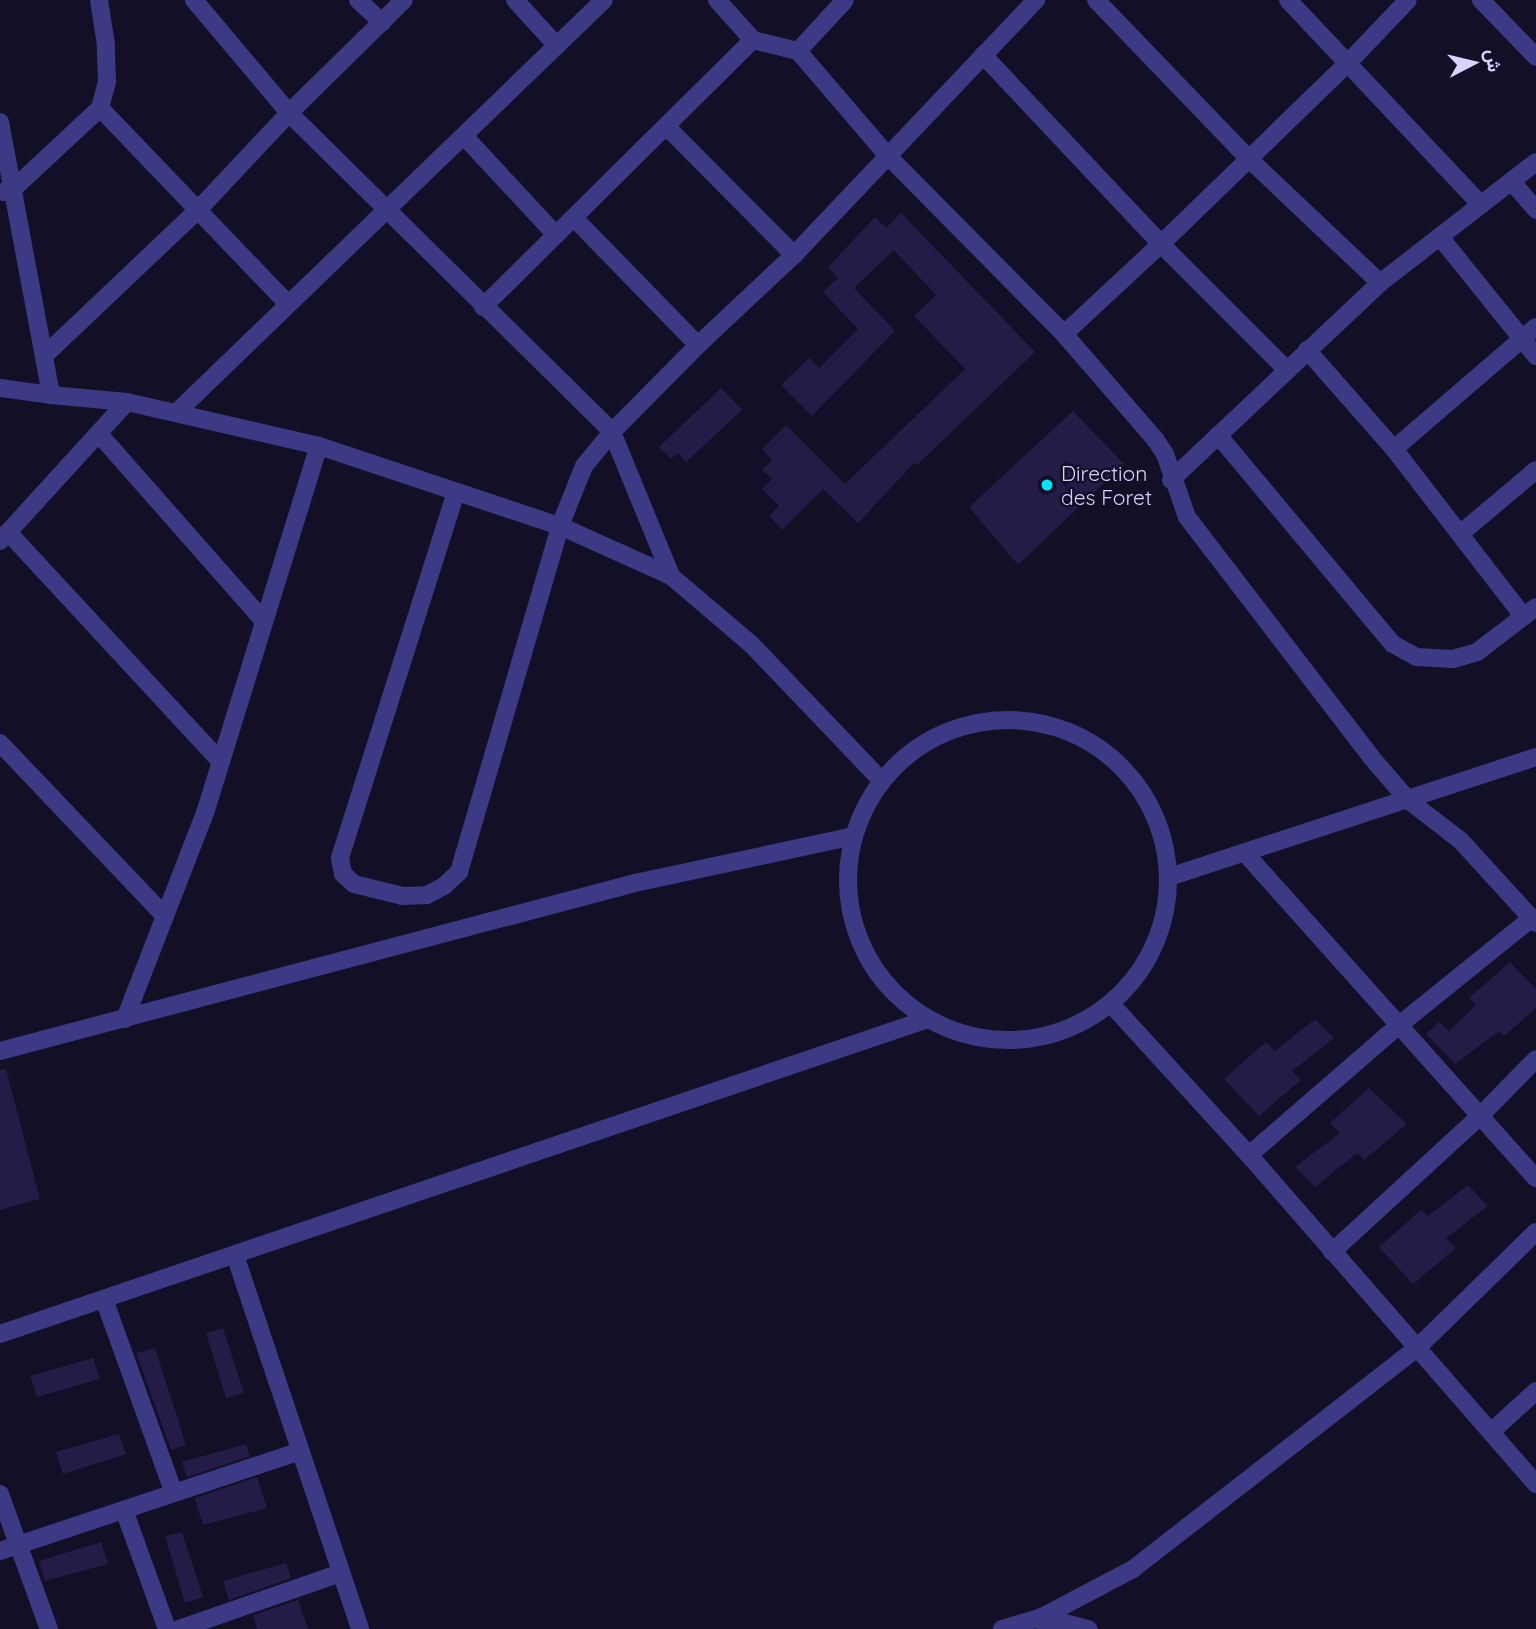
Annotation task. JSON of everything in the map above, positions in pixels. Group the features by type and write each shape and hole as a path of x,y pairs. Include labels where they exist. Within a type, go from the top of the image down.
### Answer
{"street":[{"path":"6,192 100,108 107,82 106,45 99,0"},
{"path":"194,0 289,113 612,432 671,576"},
{"path":"358,0 382,22"},
{"path":"45,355 197,211 289,113 404,0"},
{"path":"515,0 557,46"},
{"path":"177,412 604,0"},
{"path":"717,0 753,40 798,51 887,155 1063,334 1155,439 1165,454 1171,480 1187,517 1371,757 1408,800 1461,841 1532,915 1249,1155"},
{"path":"798,51 845,0"},
{"path":"456,492 340,858 343,874 354,884 402,896 426,894 444,886 459,872 560,526 584,466 612,432 698,345 794,255 1036,0"},
{"path":"1096,0 1248,158 1380,283"},
{"path":"1288,0 1480,204"},
{"path":"1063,334 1161,244 1347,64 1408,0"},
{"path":"1481,0 1536,57"},
{"path":"483,307 753,40"},
{"path":"983,55 1161,244 1287,370"},
{"path":"100,108 288,304"},
{"path":"0,122 6,192 45,355 51,396"},
{"path":"666,126 794,255"},
{"path":"464,136 556,235"},
{"path":"1171,480 1380,283 1536,162"},
{"path":"1512,182 1536,210"},
{"path":"574,218 698,345"},
{"path":"1440,237 1529,333 1536,356"},
{"path":"1394,449 1529,333"},
{"path":"1218,435 1393,645 1416,657 1453,659 1477,652 1530,612 1460,534 1394,449 1307,351"},
{"path":"0,388 51,396 127,402 318,446 560,526 671,576 751,644 882,780"},
{"path":"127,402 4,536 221,762"},
{"path":"99,434 264,621"},
{"path":"125,1019 221,762 318,446"},
{"path":"1460,534 1536,470"},
{"path":"1011,719 1059,727 1103,750 1138,785 1160,828 1169,877 1163,924 1143,968 1111,1004 1069,1029 1022,1041 973,1037 928,1019 894,993 869,960 853,920 848,878 854,836 865,807 882,780 917,747 962,725 1011,719"},
{"path":"0,743 165,916"},
{"path":"1169,877 1536,757"},
{"path":"0,1051 635,883 854,836"},
{"path":"1245,853 1536,1178"},
{"path":"1111,1004 1249,1155 1536,1484"},
{"path":"0,1334 928,1019"},
{"path":"1332,1252 1482,1115 1536,1059"},
{"path":"1044,1623 1133,1569 1417,1348 1536,1232"},
{"path":"235,1255 360,1629"},
{"path":"104,1299 174,1493"},
{"path":"1491,1432 1536,1391"},
{"path":"0,1551 300,1451"},
{"path":"0,1494 49,1629"},
{"path":"124,1510 167,1629"},
{"path":"189,1627 341,1573"},
{"path":"1002,1629 1044,1623 1088,1629"}],"building":[{"path":"901,213 1035,352 917,465 914,463 858,523 823,489 782,530 769,516 779,506 762,489 772,479 762,470 772,460 762,449 786,425 845,484 965,369 914,316 936,295 894,250 854,288 895,331 812,416 781,385 809,358 819,368 858,329 823,292 838,278 828,267 875,217 886,228"},
{"path":"721,388 742,410 686,462 678,453 671,459 659,447"},
{"name":"Direction des Foret","path":"1073,411 1124,464 1018,565 969,507"},
{"path":"1510,962 1536,989 1536,1008 1504,1036 1499,1031 1455,1064 1426,1034 1439,1022 1449,1031 1476,1005 1469,998"},
{"path":"1315,1019 1334,1038 1292,1071 1301,1080 1259,1116 1224,1079 1266,1042 1275,1051"},
{"path":"6,1069 40,1199 0,1210 0,1070"},
{"path":"1369,1088 1407,1124 1364,1160 1357,1153 1315,1187 1295,1167 1340,1133 1330,1123"},
{"path":"1468,1185 1488,1206 1446,1238 1456,1248 1413,1284 1379,1247 1421,1210 1428,1216"},
{"path":"223,1328 244,1393 226,1398 206,1333"},
{"path":"155,1348 186,1445 171,1450 136,1353"},
{"path":"93,1358 100,1379 37,1397 30,1376"},
{"path":"119,1434 126,1454 63,1474 56,1452"},
{"path":"246,1444 250,1456 187,1477 182,1462"},
{"path":"257,1477 267,1508 203,1525 195,1498"},
{"path":"182,1532 203,1597 185,1603 165,1536"},
{"path":"101,1542 108,1564 45,1581 39,1561"},
{"path":"286,1563 291,1578 229,1600 223,1581"},
{"path":"298,1600 308,1629 257,1629 253,1615"}],"place":[{"name":"Direction des Foret","path":"1047,485"}]}
